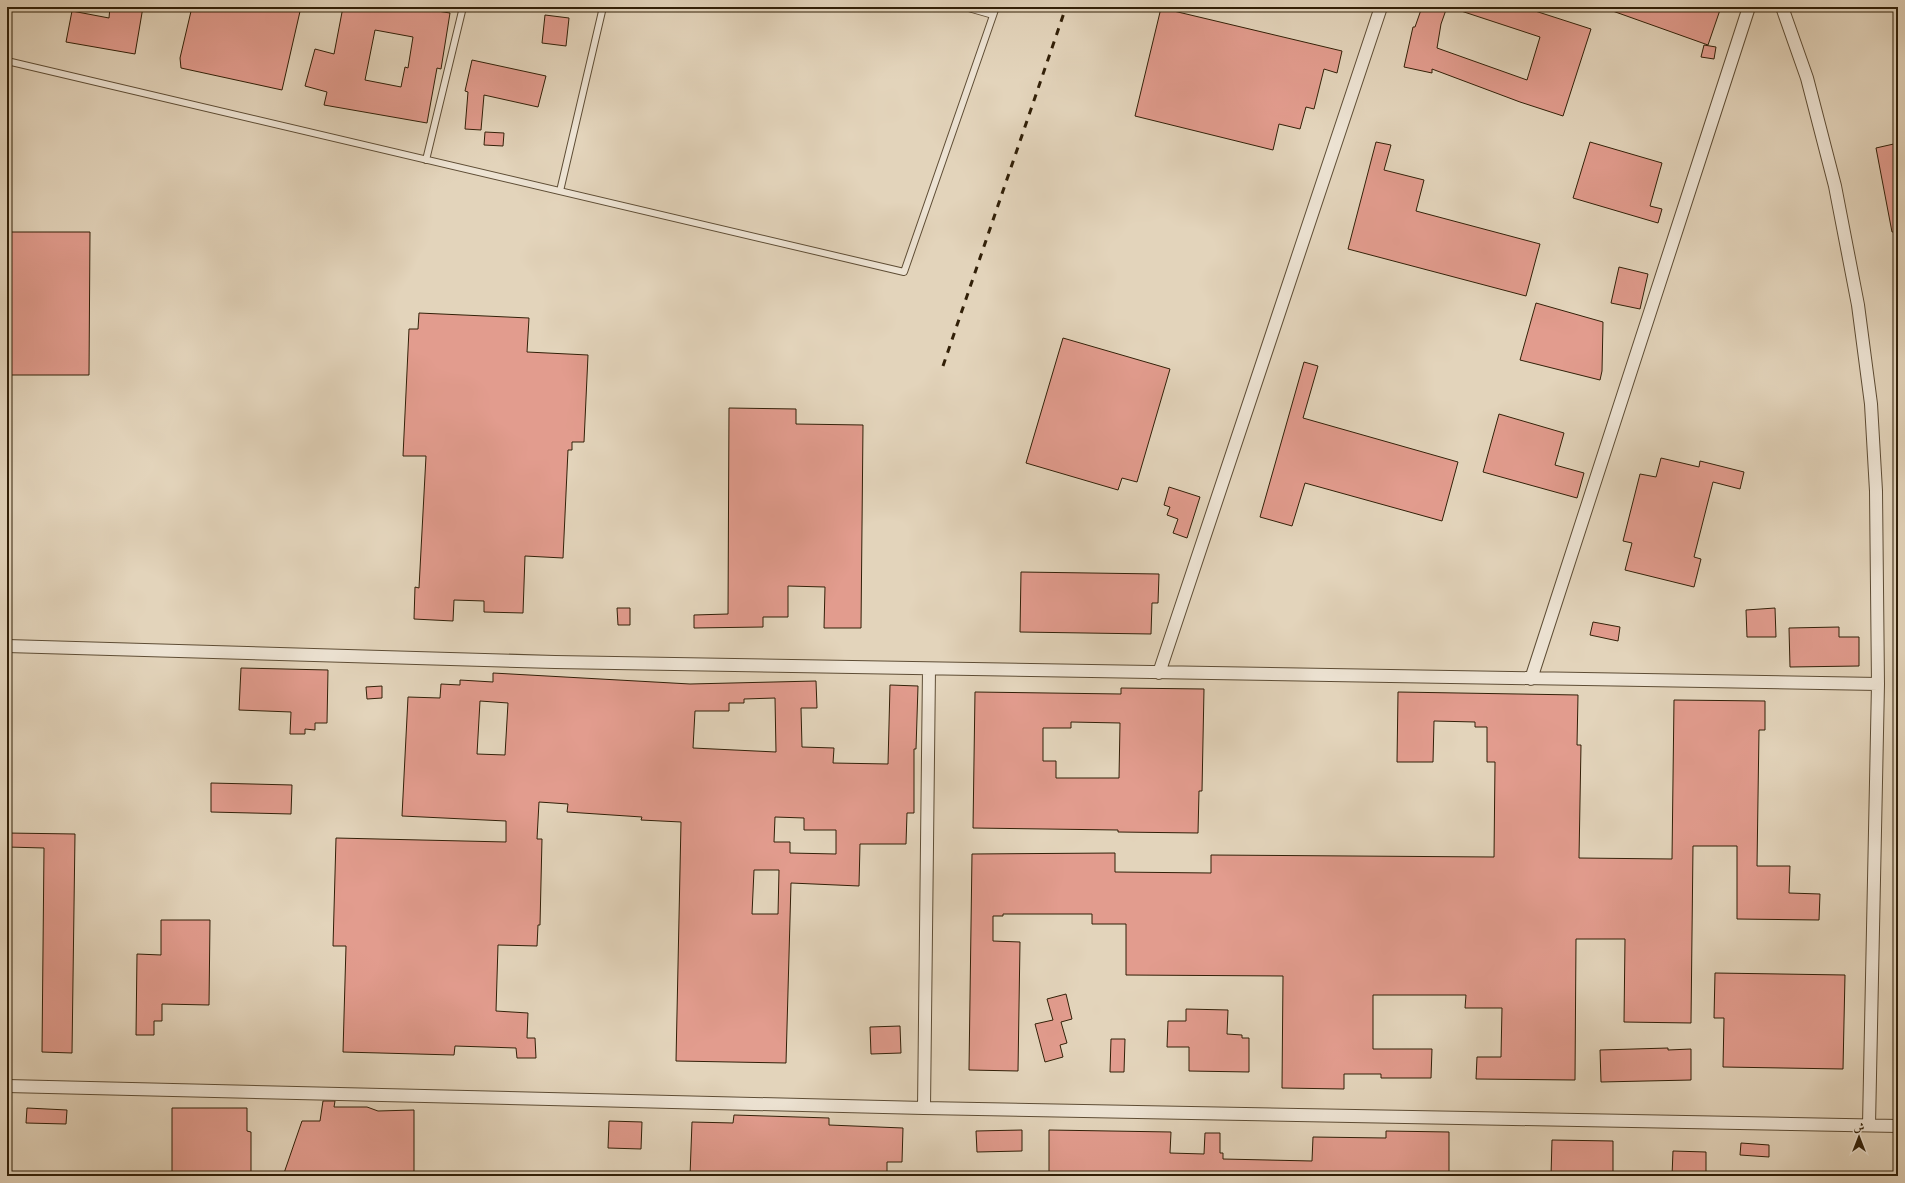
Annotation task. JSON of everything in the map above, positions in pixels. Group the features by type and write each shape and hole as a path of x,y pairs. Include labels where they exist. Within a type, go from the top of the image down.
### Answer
{"street":[{"path":"1159,673 1381,7"},
{"path":"1531,679 1749,7"},
{"path":"1782,7 1807,78 1835,186 1858,305 1871,404 1874,468 1878,684 1869,1126"},
{"path":"7,646 563,662 1878,684"},
{"path":"924,1108 929,669"},
{"path":"7,1086 924,1108 1898,1126"}],"lane":[{"path":"426,160 462,7"},
{"path":"560,191 603,7"},
{"path":"965,7 993,15"},
{"path":"7,61 904,272 996,7"}],"building":[{"path":"110,7 143,7 135,54 66,42 72,11 109,18"},
{"path":"192,7 301,7 282,90 181,68 180,58"},
{"path":"343,7 412,7 450,13 441,69 437,68 427,123 324,105 327,92 305,86 315,49 334,54","holes":["375,30 413,37 408,68 405,67 401,87 365,80"]},
{"path":"1422,7 1447,7 1441,24 1437,48 1527,80 1540,37 1455,9 1456,7 1533,7 1532,10 1591,29 1563,116 1520,102 1432,69 1432,73 1404,67 1413,27 1415,27"},
{"path":"1607,7 1721,7 1708,45 1607,9"},
{"path":"1161,8 1342,51 1337,73 1324,69 1314,109 1306,107 1300,129 1279,124 1273,150 1135,116"},
{"path":"545,15 569,18 566,46 542,43"},
{"path":"1704,45 1716,47 1714,59 1701,57"},
{"path":"472,60 546,76 538,107 484,95 481,130 465,129 468,92 465,91"},
{"path":"485,132 504,133 503,146 484,145"},
{"path":"1376,142 1391,145 1384,170 1424,180 1416,211 1540,244 1526,296 1348,249"},
{"path":"1590,142 1662,163 1650,206 1662,209 1658,223 1573,198"},
{"path":"1898,143 1898,232 1892,232 1876,148"},
{"path":"7,232 90,232 89,375 7,375"},
{"path":"1619,267 1648,274 1640,309 1611,303"},
{"path":"1536,303 1603,322 1602,371 1600,380 1520,360"},
{"path":"419,313 529,318 527,352 588,355 584,442 572,442 572,450 568,450 563,558 525,556 523,613 484,612 484,601 454,600 453,621 414,619 415,587 419,588 426,456 403,456 409,329 418,329"},
{"path":"1063,338 1170,369 1137,482 1122,478 1118,490 1026,463"},
{"path":"1304,362 1318,366 1303,418 1458,462 1442,521 1305,483 1292,526 1260,517"},
{"path":"729,408 796,409 796,424 863,425 861,628 824,628 825,587 788,586 788,617 763,617 763,627 694,628 694,615 728,614"},
{"path":"1499,414 1564,433 1555,465 1584,473 1577,498 1483,472"},
{"path":"1661,458 1699,467 1700,461 1744,472 1740,489 1713,482 1694,557 1701,559 1694,587 1625,570 1632,543 1623,541 1640,474 1656,477"},
{"path":"1169,487 1200,497 1187,538 1173,533 1178,519 1167,515 1170,507 1164,505"},
{"path":"1021,572 1159,574 1158,603 1152,603 1151,634 1020,632"},
{"path":"617,608 630,608 630,625 618,625"},
{"path":"1775,608 1776,637 1747,637 1746,610"},
{"path":"1593,622 1620,627 1618,641 1590,635"},
{"path":"1839,627 1839,637 1859,637 1859,666 1790,667 1789,628"},
{"path":"241,668 328,670 327,723 315,723 315,730 305,729 305,734 290,734 291,712 239,710"},
{"path":"493,673 690,684 816,681 817,708 801,708 802,747 834,748 833,763 888,764 890,685 918,686 916,749 914,749 914,813 907,813 906,844 860,844 859,886 791,883 786,1063 676,1061 681,822 641,820 642,817 567,812 568,804 539,802 537,839 542,839 540,925 538,925 537,946 498,945 496,1011 528,1013 527,1038 535,1038 536,1058 517,1058 516,1048 455,1046 454,1055 343,1052 346,946 333,946 336,838 506,842 506,821 402,816 408,697 440,698 441,684 460,685 460,680 493,682","holes":["775,698 776,752 693,748 695,711 729,711 729,703 744,703 744,699","480,701 508,703 505,755 477,754","775,817 804,818 804,830 836,830 836,854 790,853 790,842 774,842","754,870 779,870 778,914 752,914"]},
{"path":"382,686 382,698 367,699 366,687"},
{"path":"1121,688 1204,689 1202,791 1199,791 1198,833 1118,832 1118,830 973,828 975,692 1121,694","holes":["1071,722 1120,723 1119,778 1056,778 1056,761 1043,761 1043,728 1071,728"]},
{"path":"1398,692 1578,695 1577,745 1581,745 1579,858 1672,859 1674,700 1765,701 1765,730 1759,730 1757,866 1790,866 1789,893 1820,894 1819,920 1737,919 1737,846 1693,846 1691,1023 1624,1022 1625,939 1576,939 1575,1080 1476,1079 1477,1057 1501,1057 1502,1008 1465,1008 1466,995 1373,995 1373,1049 1432,1049 1431,1078 1381,1078 1381,1074 1344,1074 1344,1089 1282,1088 1283,976 1126,975 1126,924 1092,924 1092,914 1003,914 1003,916 993,916 993,941 1020,942 1018,1071 969,1070 972,854 1115,853 1115,872 1211,873 1211,855 1494,857 1495,762 1487,762 1487,727 1475,727 1475,722 1434,721 1433,762 1397,762"},
{"path":"211,783 292,785 291,814 211,812"},
{"path":"7,833 75,834 72,1053 42,1052 44,848 7,847"},
{"path":"161,920 210,920 209,1005 162,1004 162,1021 154,1021 154,1035 136,1035 137,954 161,955"},
{"path":"1715,973 1845,975 1843,1069 1723,1067 1724,1018 1714,1018"},
{"path":"1066,994 1072,1019 1061,1022 1067,1043 1060,1045 1063,1057 1045,1062 1035,1024 1053,1020 1047,999"},
{"path":"1186,1009 1228,1010 1227,1034 1242,1035 1242,1038 1249,1038 1249,1072 1189,1071 1189,1047 1167,1047 1168,1021 1186,1021"},
{"path":"900,1026 901,1053 871,1054 870,1027"},
{"path":"1111,1039 1125,1039 1124,1072 1110,1072"},
{"path":"1668,1048 1668,1050 1691,1049 1691,1080 1601,1082 1600,1050"},
{"path":"323,1101 335,1101 334,1107 367,1107 378,1111 414,1110 414,1176 283,1176 302,1121 320,1121"},
{"path":"27,1108 67,1110 66,1124 26,1123"},
{"path":"172,1108 247,1108 247,1131 251,1132 251,1176 172,1176"},
{"path":"734,1115 829,1118 829,1125 903,1128 902,1162 887,1162 887,1176 690,1176 692,1122 733,1123"},
{"path":"609,1121 642,1122 641,1149 608,1148"},
{"path":"1022,1130 1022,1151 977,1152 976,1131"},
{"path":"1049,1130 1171,1132 1170,1153 1204,1154 1205,1133 1220,1133 1220,1153 1223,1153 1223,1159 1312,1161 1313,1137 1386,1138 1386,1131 1449,1132 1449,1176 1049,1176"},
{"path":"1552,1140 1613,1141 1613,1176 1551,1176"},
{"path":"1741,1143 1769,1145 1769,1157 1740,1155"},
{"path":"1673,1151 1706,1152 1706,1176 1672,1176"}],"railway":[{"path":"943,366 1066,7"}]}
